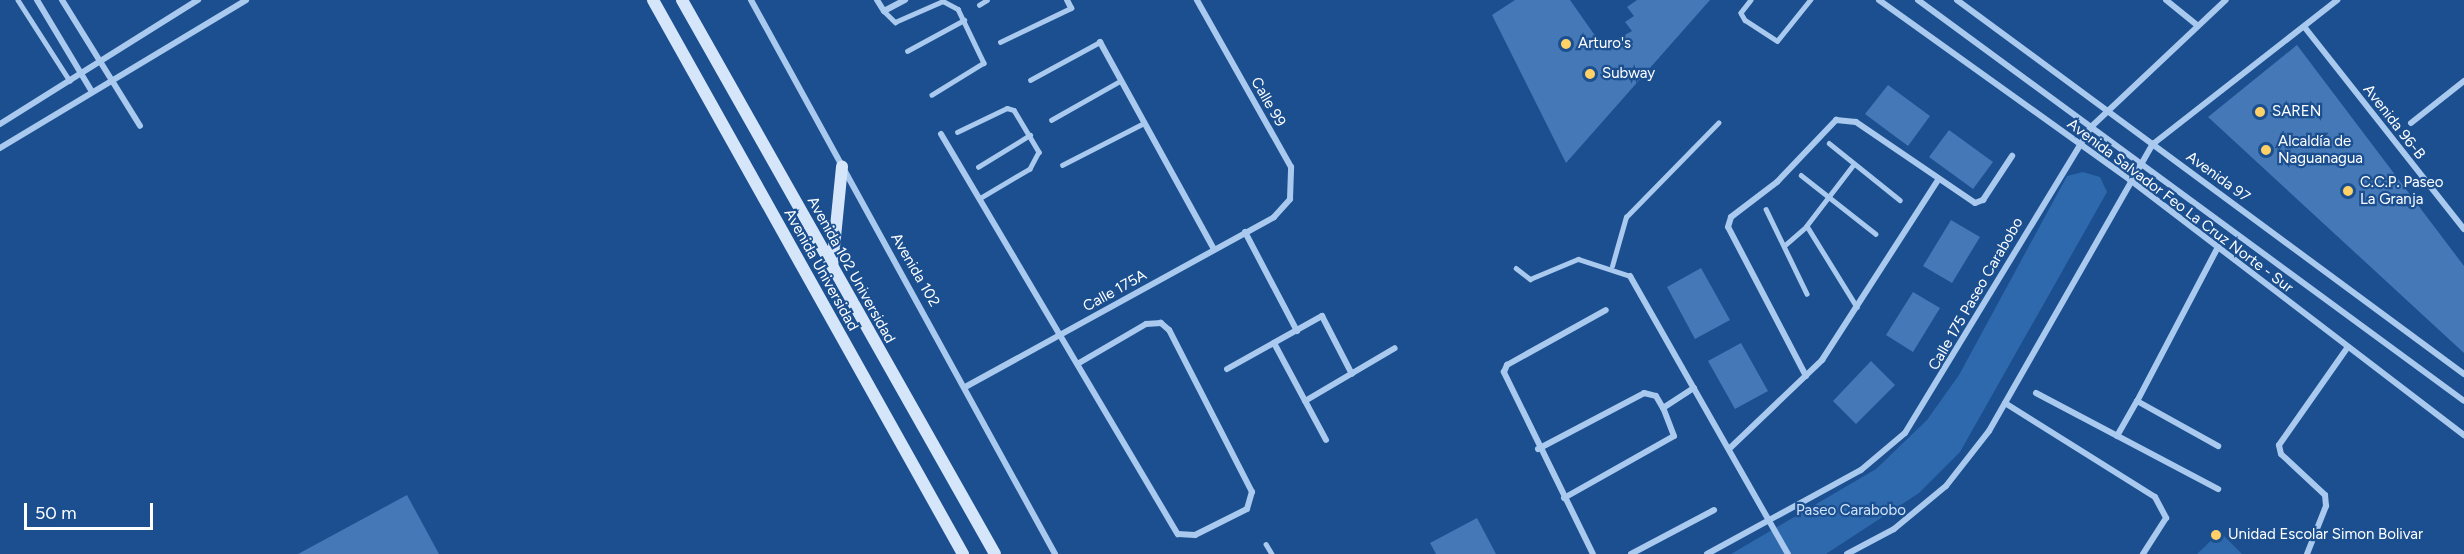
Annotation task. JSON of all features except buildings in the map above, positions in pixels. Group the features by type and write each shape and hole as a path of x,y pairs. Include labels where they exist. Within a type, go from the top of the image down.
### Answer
{"main road":[{"name":"Avenida Universidad","path":"653,0 963,554"},
{"name":"Avenida 102 Universidad","path":"682,0 995,554"},
{"path":"831,267 842,166"}],"street":[{"path":"37,0 92,92"},
{"path":"62,0 140,126"},
{"path":"0,124 198,0"},
{"path":"0,148 246,0"},
{"name":"Avenida 102","path":"751,0 967,386 1055,554"},
{"path":"877,0 884,11 905,0"},
{"path":"1067,0 1071,8"},
{"name":"Calle 99","path":"1197,0 1292,167 1290,199 1274,216"},
{"name":"Avenida Salvador Feo La Cruz Norte - Sur","path":"1879,0 2128,179 2464,435"},
{"name":"Avenida Salvador Feo La Cruz Norte - Sur","path":"1918,0 2464,401"},
{"name":"Avenida 97","path":"1957,0 2107,113 2153,144 2464,374"},
{"path":"2166,0 2196,24"},
{"name":"Calle 175 Paseo Carabobo","path":"1707,554 1861,470 1905,433 2091,127 2196,24 2226,0"},
{"path":"1847,554 1894,530 1946,486 2005,404 2128,179 2153,144 2306,29 2333,1"},
{"name":"Avenida 96-B","path":"2306,29 2464,229"},
{"path":"1100,42 1142,124 1214,249"},
{"path":"2411,123 2464,81"},
{"path":"1806,376 1728,227 1731,217 1778,182 1836,120 1856,122 1938,180 1975,203 1983,200 2012,156"},
{"path":"941,134 1063,333 1079,363 1178,534 1195,535 1247,509 1252,492 1169,330 1161,323 1146,324 1079,363"},
{"path":"1729,449 1806,376 1857,307 1938,180"},
{"name":"Calle 175A","path":"967,386 1274,216"},
{"path":"1245,232 1297,331"},
{"path":"2117,436 2138,401 2218,247"},
{"path":"1630,276 1788,554"},
{"path":"1593,554 1504,378 1507,365 1606,310"},
{"path":"1227,369 1323,316 1353,374"},
{"path":"1274,343 1326,440"},
{"path":"2307,554 2326,506 2325,495 2281,454 2279,445 2348,347"},
{"path":"1305,401 1395,348"},
{"path":"1663,408 1694,388"},
{"path":"1538,449 1644,393 1656,396 1663,408 1674,436 1564,498"},
{"path":"2036,393 2218,489"},
{"path":"2138,401 2218,446"},
{"path":"2005,404 2155,497 2166,518 2144,554"},
{"path":"1631,554 1714,510"}],"lane":[{"path":"18,0 70,81"},
{"path":"979,5 987,0"},
{"path":"1751,0 1741,13 1745,20 1777,41 1810,0"},
{"path":"884,11 895,22 950,1 964,20 984,63 932,94"},
{"path":"1000,42 1071,8"},
{"path":"907,51 964,20"},
{"path":"1030,80 1100,42"},
{"path":"1051,120 1120,81"},
{"path":"957,132 1007,108 1030,135 1039,160 981,198"},
{"path":"1612,266 1626,218 1718,123"},
{"path":"1062,165 1142,124"},
{"path":"978,167 1030,135"},
{"path":"1829,143 1853,166 1900,200"},
{"path":"1784,246 1808,226 1853,166"},
{"path":"1801,175 1827,198 1876,234"},
{"path":"1766,209 1807,294"},
{"path":"1808,226 1857,307"},
{"path":"1516,268 1530,279 1578,259 1612,266 1630,276"},
{"path":"1266,544 1272,554"}],"green space":[{"name":"Paseo Carabobo","path":"2083,172 2100,177 2107,192 1960,452 1919,493 1826,554 1731,554 1876,469 1927,420 1959,375 2067,176"},
{"path":"2220,532 2242,554 2197,554"}],"place":[{"name":"Arturo's","path":"1566,44"},
{"name":"Subway","path":"1590,74"},
{"name":"SAREN","path":"2260,112"},
{"name":"Alcaldía de Naguanagua","path":"2266,150"},
{"name":"C.C.P. Paseo La Granja","path":"2348,191"},
{"name":"Unidad Escolar Simon Bolivar","path":"2216,535"}]}
